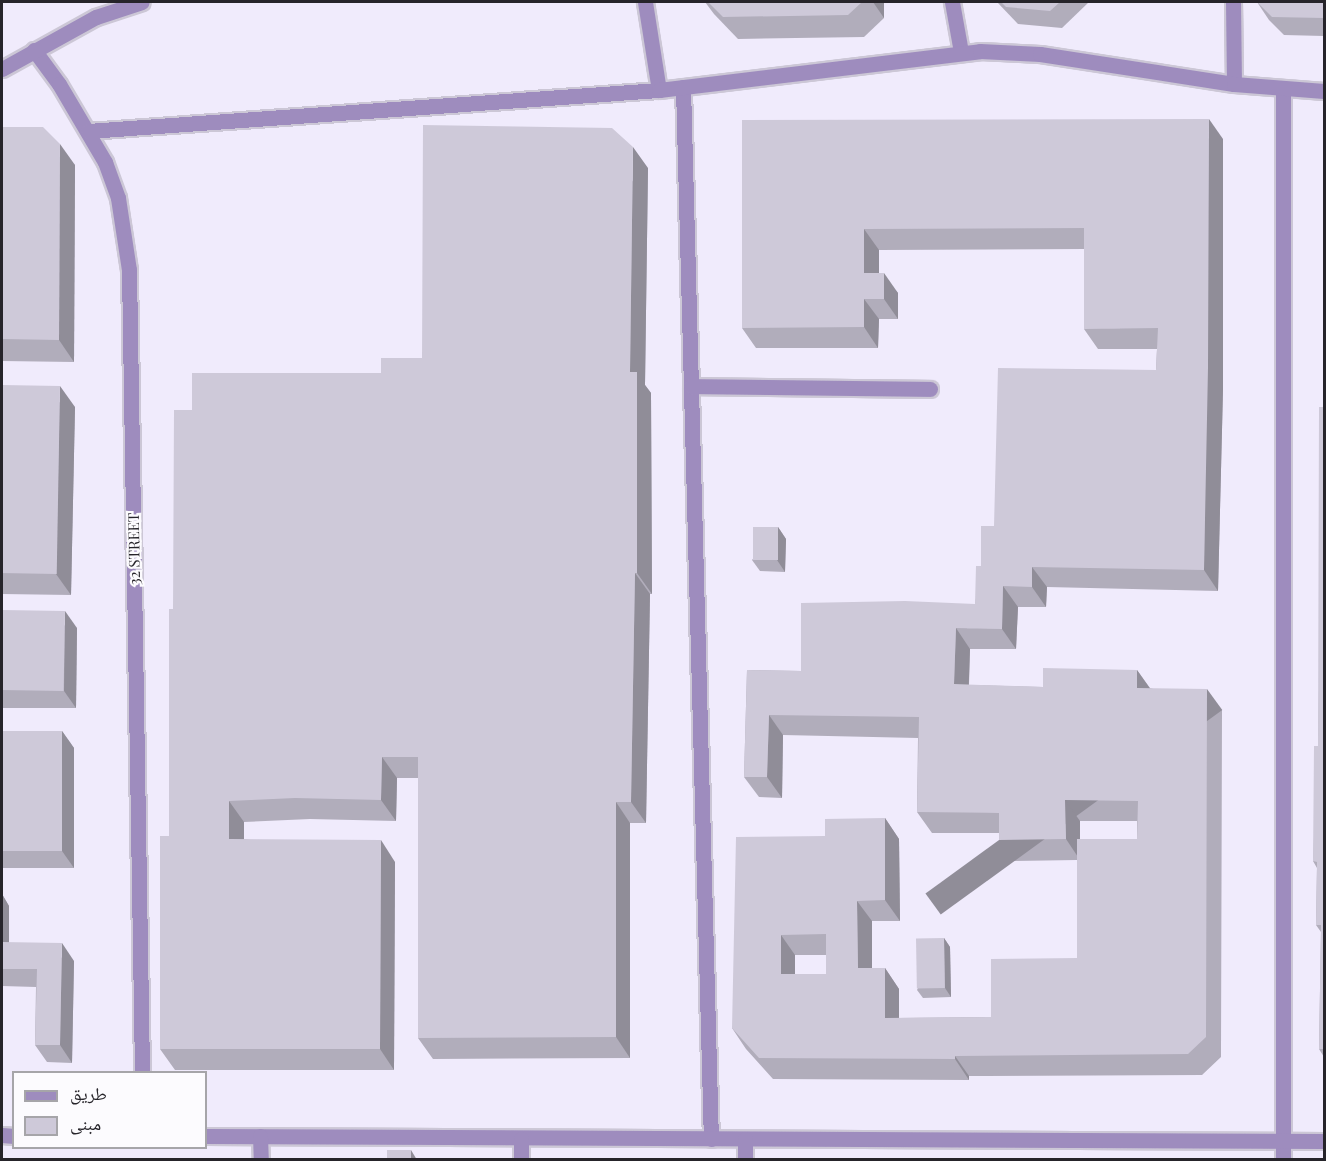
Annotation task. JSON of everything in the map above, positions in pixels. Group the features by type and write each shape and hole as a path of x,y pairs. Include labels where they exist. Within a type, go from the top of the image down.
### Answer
{"street":[{"path":"2,69 96,17 142,2"},
{"path":"645,2 659,90"},
{"path":"952,2 961,52"},
{"path":"1233,2 1234,84"},
{"name":"32 STREET","path":"34,50 88,131 105,162 118,198 129,270 142,1071"},
{"path":"88,131 659,90 961,52 1010,51 1040,54 1234,84 1324,92"},
{"path":"683,87 711,1139"},
{"path":"1282,90 1283,1160"},
{"path":"691,386 930,389"},
{"path":"207,1136 1324,1141"},
{"path":"261,1137 261,1160"},
{"path":"521,1139 521,1160"},
{"path":"745,1139 745,1160"}],"building":[{"path":"708,2 862,2 848,15 723,17"},
{"path":"1001,2 1060,2 1050,11 1006,7"},
{"path":"1257,2 1324,2 1324,18 1272,17"},
{"path":"1209,119 1204,570 1032,567 1032,587 1003,586 1002,629 956,628 954,684 1043,687 1043,668 1137,670 1137,688 1207,689 1206,1037 1188,1054 955,1056 955,1059 759,1058 732,1028 736,837 825,836 825,819 885,818 885,900 857,901 858,968 885,968 885,1018 991,1017 991,959 1077,958 1077,839 1137,839 1138,801 1065,800 1066,839 999,840 999,813 917,812 919,717 769,715 767,777 744,777 747,670 801,671 801,603 905,601 975,604 976,566 981,566 981,526 994,526 998,368 1156,370 1158,328 1084,329 1084,228 864,229 864,273 884,273 884,299 864,299 864,327 742,328 742,120","holes":["826,934 826,974 781,974 781,935"]},
{"path":"423,125 612,128 633,147 630,372 637,372 637,573 635,573 631,802 616,802 616,1037 418,1038 418,757 382,757 381,800 295,798 229,801 229,839 381,840 380,1049 160,1049 160,836 169,836 169,609 173,609 174,410 192,410 192,373 381,373 381,358 422,358"},
{"path":"2,127 43,127 60,144 59,340 2,339"},
{"path":"2,385 60,386 57,574 2,573"},
{"path":"1319,407 1324,407 1324,1049 1319,1049 1321,925 1316,925 1317,862 1313,861 1314,746 1318,746"},
{"path":"753,527 778,527 778,560 753,560"},
{"path":"2,610 65,611 64,691 2,690"},
{"path":"2,731 62,731 62,851 2,851"},
{"path":"916,938 944,938 945,988 917,988"},
{"path":"2,942 62,943 60,1045 35,1045 37,969 2,969"},
{"path":"387,1150 411,1150 411,1160 387,1160"}]}
